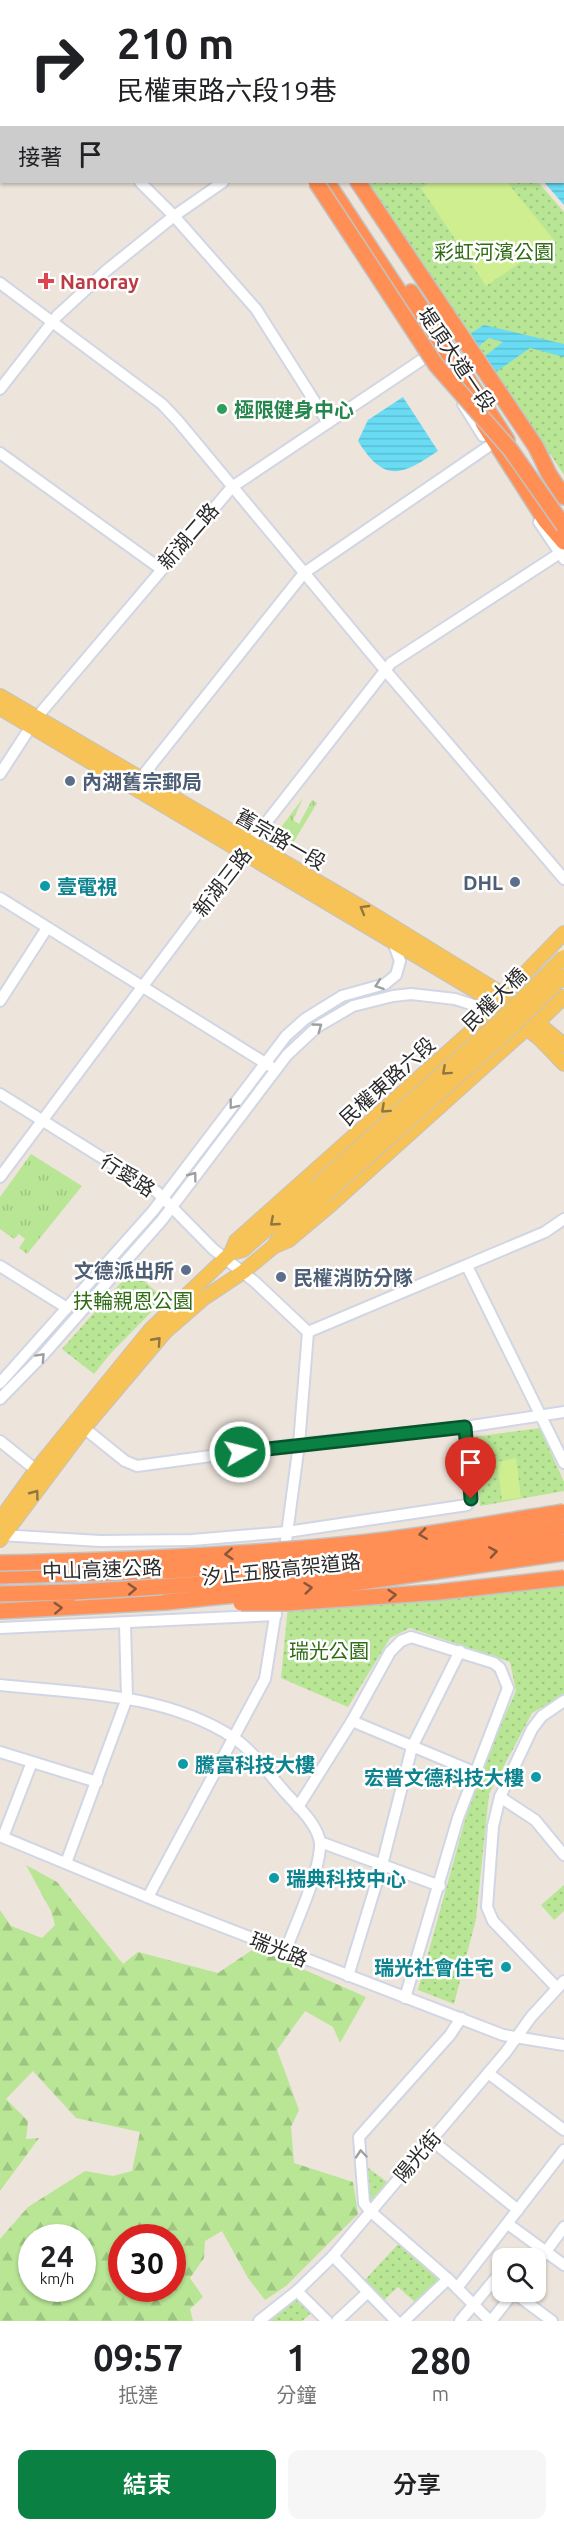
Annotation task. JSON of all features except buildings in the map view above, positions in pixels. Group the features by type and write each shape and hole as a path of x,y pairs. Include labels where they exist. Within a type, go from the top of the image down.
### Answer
{"highway":[{"path":"316,183 436,365 510,449 562,543"},
{"path":"326,183 441,360 510,440 564,514"},
{"name":"堤頂大道一段","path":"326,183 465,392 496,447 562,543"},
{"path":"339,183 506,418 549,474"},
{"path":"350,183 437,322 552,515 562,543"},
{"name":"堤頂大道一段","path":"359,183 536,447 549,474 564,497"},
{"name":"汐止五股高架道路","path":"0,1563 146,1559 275,1551 428,1534 564,1512"},
{"name":"中山高速公路","path":"0,1576 167,1571 332,1560 444,1546 564,1527"},
{"name":"中山高速公路","path":"0,1594 189,1586 343,1572 564,1542"},
{"name":"汐止五股高架道路","path":"0,1611 166,1602 354,1583 564,1553"},
{"path":"166,1602 287,1603 439,1592 564,1578"}],"main road":[{"name":"舊宗路一段","path":"0,696 34,721 248,848 376,916 514,1018 533,1025"},
{"name":"舊宗路一段","path":"0,708 34,721 140,778 392,939 533,1025"},
{"name":"民權東路六段","path":"0,1520 36,1470 151,1329 227,1255 236,1241 460,1042 564,933"},
{"name":"民權大橋","path":"320,1191 496,1025 564,957"},
{"name":"民權大橋","path":"320,1191 504,1035 564,976"},
{"path":"273,1247 297,1234 564,997"},
{"path":"533,1025 564,1045"},
{"path":"533,1025 564,1064"},
{"name":"民權東路六段","path":"227,1255 243,1250 320,1191"},
{"path":"1,1537 84,1428 165,1332 204,1298 243,1272 273,1247 320,1191"}],"street":[{"path":"141,183 174,216 256,309 327,421"},
{"path":"0,389 51,323 107,270 174,216 222,183"},
{"name":"堤頂大道一段","path":"316,183 459,397 489,446 562,543"},
{"path":"0,283 162,404 564,879"},
{"name":"新湖二路","path":"0,774 34,721 232,487 327,421 429,355"},
{"path":"140,778 304,573 489,446"},
{"path":"0,453 161,569"},
{"name":"新湖三路","path":"0,1177 248,848 391,663 562,543"},
{"path":"0,898 275,1069"},
{"path":"0,1001 47,928"},
{"path":"0,1383 163,1197 286,1036 323,1006 342,996 385,984 391,980 399,961 392,939"},
{"path":"0,1399 78,1316 171,1206 265,1086 275,1069 299,1041 335,1015 393,996 429,995 496,1003"},
{"path":"460,1042 483,1067"},
{"name":"行愛路","path":"0,1095 163,1197 308,1332"},
{"path":"148,1898 193,1811 235,1739 265,1679 299,1444 308,1332 545,1232 564,1219"},
{"path":"0,1266 67,1308"},
{"path":"467,1266 564,1463"},
{"path":"84,1428 125,1461 137,1467 299,1444 465,1427 564,1412"},
{"path":"1,1537 100,1541 192,1540 287,1532 467,1505 471,1499 471,1491 465,1427"},
{"path":"0,1441 36,1470"},
{"path":"0,1628 125,1624 276,1615"},
{"path":"66,1863 127,1698 125,1624"},
{"path":"298,1808 352,1721 390,1652 401,1641 411,1637 460,1651 494,1663 500,1668 508,1688 458,1818 440,1886 405,1998"},
{"path":"348,1976 381,1865 412,1747 460,1651"},
{"path":"0,1685 127,1698 200,1721 235,1739 312,1824 320,1842 316,1867 285,1952"},
{"path":"561,1984 489,1914 487,1906 493,1826 500,1797 532,1729 542,1716 564,1701"},
{"path":"352,1721 474,1772"},
{"path":"0,1752 97,1782"},
{"path":"1,1836 32,1762"},
{"path":"500,1797 535,1820 564,1855"},
{"name":"瑞光路","path":"1,1836 148,1898 503,2036 564,2045"},
{"path":"320,1842 440,1886"},
{"name":"陽光街","path":"259,2321 297,2291 333,2256 561,1984"},
{"path":"460,2018 450,2035 359,2137 364,2203 370,2211 448,2279 490,2321 506,2302"},
{"path":"488,2073 564,2130"},
{"path":"430,2139 519,2210"},
{"path":"457,2288 564,2150"},
{"path":"508,2224 542,2248"},
{"path":"564,2227 546,2251 564,2265"},
{"path":"333,2256 396,2321"},
{"path":"405,2321 448,2279"},
{"path":"460,2321 492,2283"},
{"path":"297,2291 327,2321"},
{"path":"337,2321 368,2292"},
{"path":"527,2302 552,2321"}],"green space":[{"name":"彩虹河濱公園","path":"368,183 539,183 564,212 564,475 485,356 428,281"},
{"path":"429,183 508,183 554,240 486,286 421,188"},
{"path":"303,798 293,820 299,824 312,800 317,803 290,848 282,844 283,835 279,830"},
{"path":"31,1154 82,1186 27,1254 19,1248 25,1239 19,1234 14,1239 0,1229 0,1197"},
{"name":"扶輪親恩公園","path":"132,1270 164,1299 111,1353 94,1374 62,1349"},
{"path":"540,1428 564,1482 564,1491 480,1506 473,1437"},
{"path":"516,1458 521,1498 502,1500 497,1462"},
{"name":"瑞光公園","path":"564,1581 564,1695 532,1713 489,1794 476,1919 454,2004 418,1990 477,1777 516,1691 510,1662 410,1628 390,1638 348,1707 281,1678 288,1606 420,1602"},
{"path":"26,1865 57,1882 123,1964 138,1952 218,1973 255,1948 366,1997 340,2043 333,2027 305,2011 277,2050 299,2110 291,2127 294,2163 353,2182 358,2214 286,2286 265,2300 248,2278 222,2231 205,2241 204,2258 190,2278 203,2297 190,2309 193,2321 0,2321 0,2239 28,2207 85,2171 113,2176 132,2171 140,2132 76,2118 33,2071 6,2099 28,2121 26,2139 39,2138 0,2191 0,1910 11,1926 42,1938 55,1925 51,1911"},
{"path":"564,1885 564,1911 554,1920 541,1905"},
{"path":"367,2167 387,2182 368,2204 362,2168"},
{"path":"400,2242 441,2279 416,2303 398,2287 382,2302 363,2282"},
{"path":"298,2295 313,2312 302,2321 266,2321"}],"water":[{"path":"545,183 564,183 564,205"},
{"path":"484,325 564,344 564,357 530,348 496,372 485,356 503,342 489,338 478,347 471,333"},
{"path":"403,397 438,451 414,466 394,471 376,464 358,441 368,420"}],"place":[{"name":"Nanoray","path":"46,281"},
{"name":"極限健身中心","path":"222,409"},
{"name":"內湖舊宗郵局","path":"70,781"},
{"name":"DHL","path":"515,882"},
{"name":"壹電視","path":"45,886"},
{"name":"文德派出所","path":"186,1270"},
{"name":"民權消防分隊","path":"281,1277"},
{"name":"騰富科技大樓","path":"183,1764"},
{"name":"宏普文德科技大樓","path":"536,1777"},
{"name":"瑞典科技中心","path":"274,1878"},
{"name":"瑞光社會住宅","path":"506,1967"}],"route":[{"path":"240,1452 465,1427 471,1499"}]}
